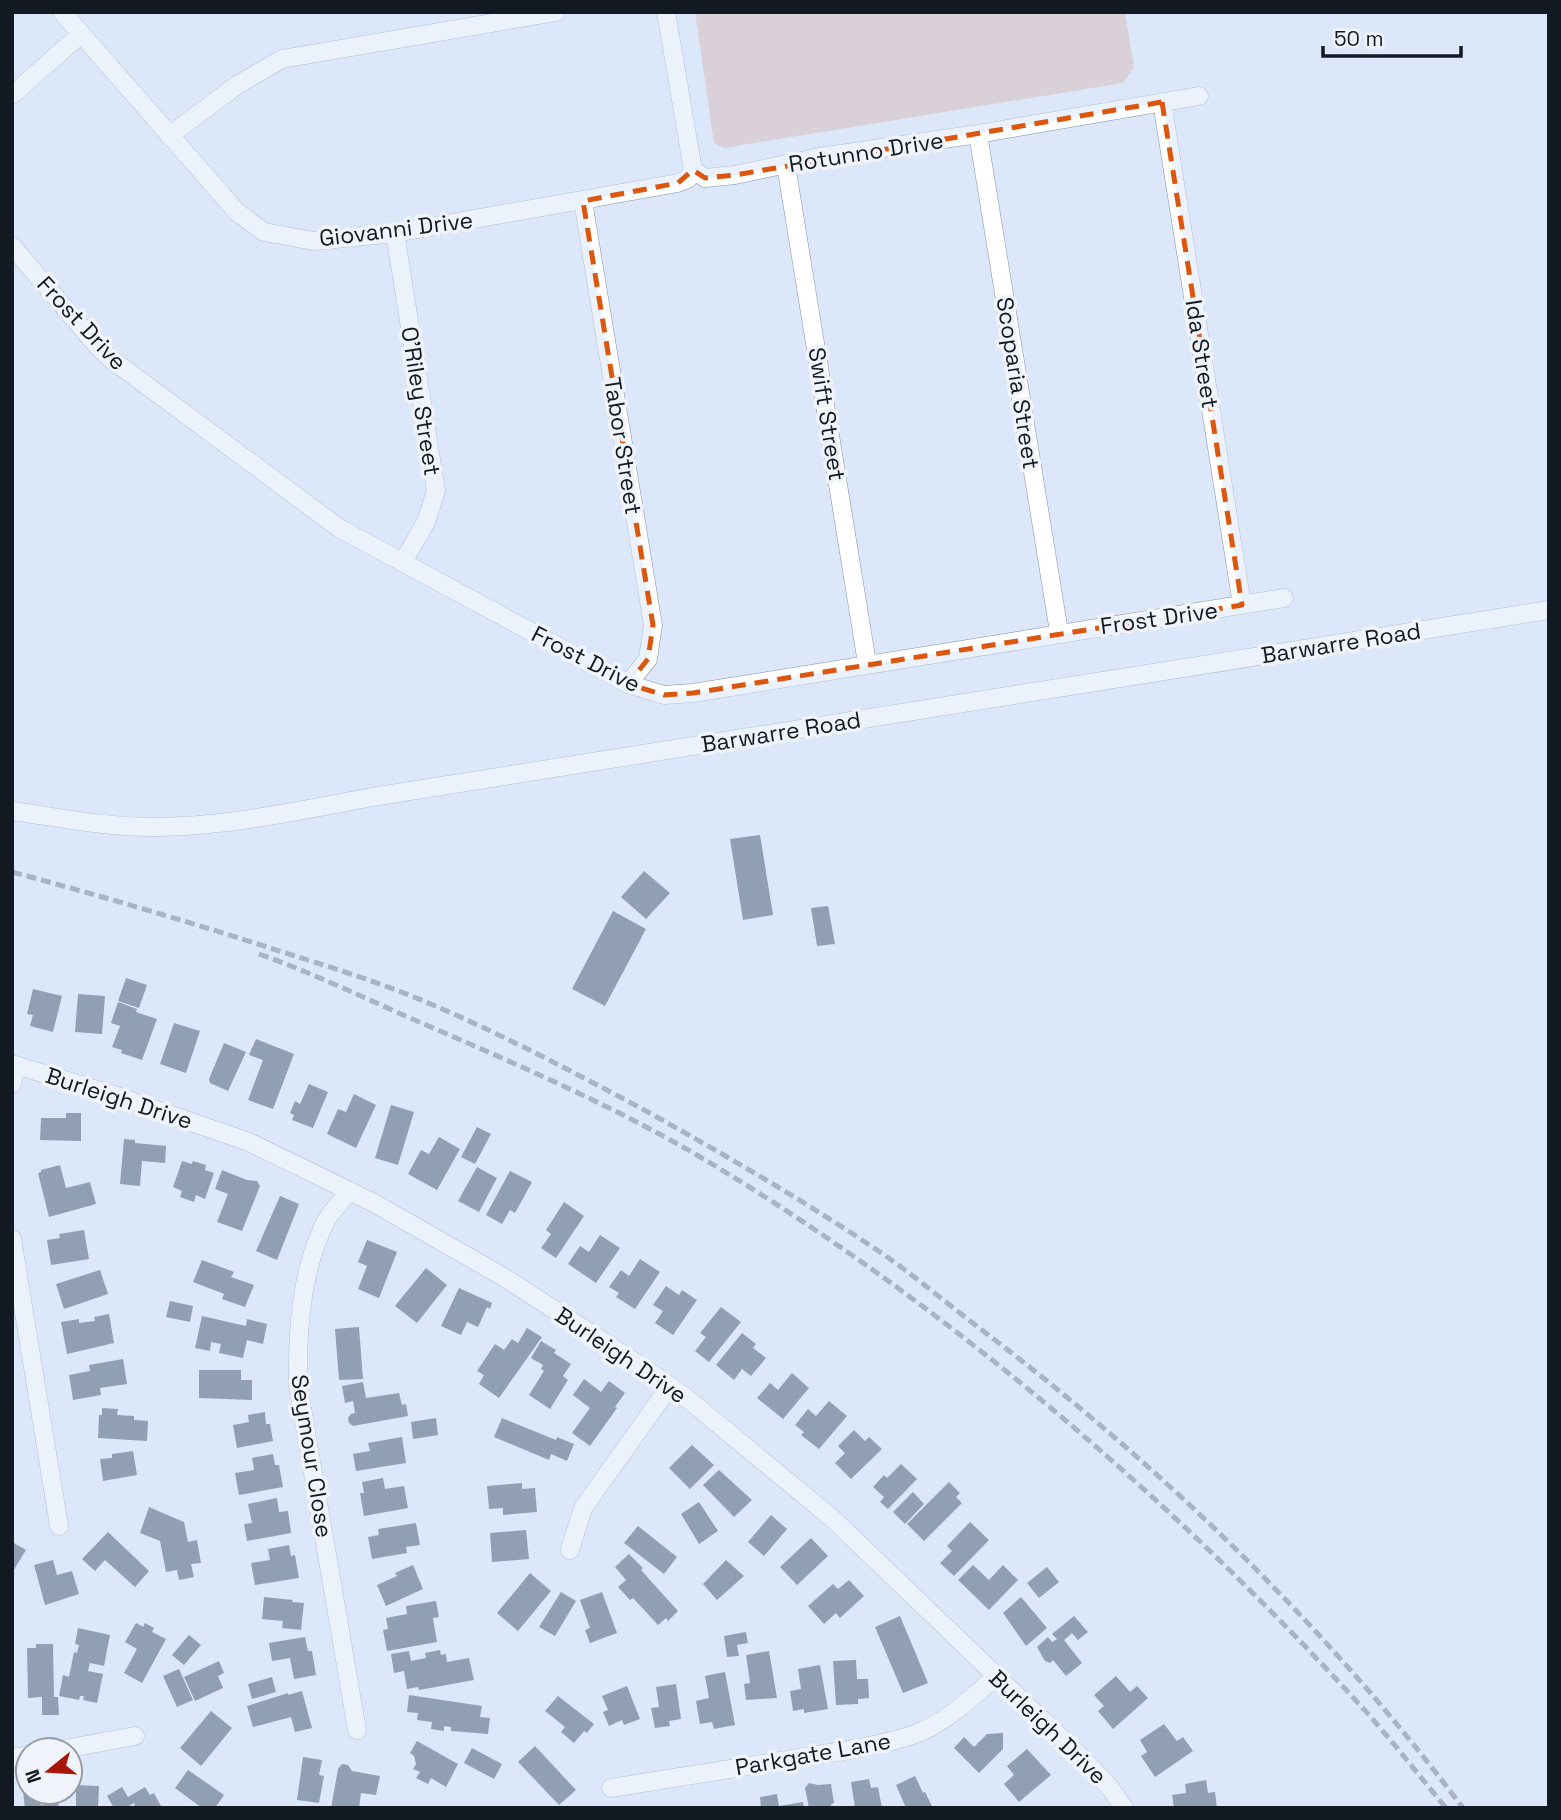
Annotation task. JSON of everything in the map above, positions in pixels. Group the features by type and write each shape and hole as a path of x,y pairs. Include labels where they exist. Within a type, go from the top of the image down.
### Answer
{"street":[{"name":"Giovanni Drive","path":"62,12 237,212 264,232 314,241 395,233 678,183 688,179 693,170"},
{"path":"169,136 237,85 282,58 556,12"},
{"path":"666,12 693,170"},
{"path":"12,95 80,35"},
{"name":"Rotunno Drive","path":"693,170 705,178 735,175 786,164 1199,96"},
{"name":"Ida Street","path":"1162,102 1242,606"},
{"name":"Scoparia Street","path":"978,134 1059,632"},
{"name":"Swift Street","path":"786,164 867,663"},
{"name":"Tabor Street","path":"583,201 653,625 648,659 628,684"},
{"name":"O'Riley Street","path":"395,233 436,491 426,522 403,562"},
{"name":"Frost Drive","path":"12,246 98,347 125,371 339,528 628,684 664,695 706,691 1059,632 1284,598"},
{"name":"Barwarre Road","path":"12,811 112,825 151,827 271,816 372,797 1549,610"},
{"path":"12,1084 14,1064"},
{"name":"Burleigh Drive","path":"14,1064 249,1142 350,1191 502,1276 670,1386 834,1520 1084,1760 1111,1789 1124,1808"},
{"name":"Seymour Close","path":"350,1191 327,1219 318,1241 304,1291 297,1341 298,1385 357,1730"},
{"path":"12,1239 59,1526"},
{"path":"570,1550 583,1508 670,1386"},
{"name":"Parkgate Lane","path":"611,1788 862,1748 897,1739 922,1731 951,1714 997,1676"},
{"path":"84,1745 135,1736"}],"highlighted area":[{"path":"1162,102 1242,605 693,693 664,695 628,684 648,659 653,625 583,201 678,183 693,170 705,178 735,175"}],"shaded area":[{"path":"695,12 1125,12 1134,67 1123,83 724,148 714,143"}],"building":[{"path":"760,835 773,915 743,920 730,839"},
{"path":"644,871 670,893 646,919 621,897"},
{"path":"828,906 835,944 817,946 811,908"},
{"path":"613,911 646,929 605,1006 572,989"},
{"path":"126,978 147,985 139,1008 118,1001"},
{"path":"33,989 62,996 53,1032 30,1026 33,1015 27,1014"},
{"path":"78,994 105,996 102,1034 75,1032"},
{"path":"118,1002 157,1019 142,1060 112,1047 120,1026 111,1023"},
{"path":"174,1023 200,1031 186,1073 160,1064"},
{"path":"256,1039 294,1054 273,1109 248,1100 263,1060 249,1055"},
{"path":"224,1043 246,1052 228,1091 210,1083 209,1079"},
{"path":"309,1084 328,1092 313,1128 292,1120 294,1115 290,1113 295,1101 300,1104"},
{"path":"354,1094 376,1105 356,1148 327,1134 338,1109 346,1112"},
{"path":"391,1105 414,1112 398,1165 375,1158"},
{"path":"66,1113 81,1113 81,1141 40,1140 41,1118 66,1118"},
{"path":"477,1127 491,1134 475,1164 461,1157"},
{"path":"439,1137 460,1149 437,1190 408,1174 421,1150 429,1154"},
{"path":"124,1139 135,1140 135,1143 166,1146 165,1163 142,1161 140,1186 120,1184"},
{"path":"182,1161 206,1165 205,1170 214,1173 205,1199 196,1195 194,1202 180,1197 182,1191 173,1187"},
{"path":"60,1165 66,1188 90,1182 96,1204 49,1217 38,1173"},
{"path":"477,1167 497,1178 479,1212 458,1201"},
{"path":"222,1170 257,1181 260,1186 242,1231 217,1222 228,1194 215,1189"},
{"path":"510,1171 532,1182 515,1213 510,1210 502,1224 486,1215"},
{"path":"280,1196 299,1204 277,1260 256,1251"},
{"path":"564,1202 584,1216 556,1258 541,1248 551,1234 546,1230"},
{"path":"84,1230 89,1259 51,1265 47,1240 60,1238 59,1234"},
{"path":"600,1235 620,1248 596,1283 568,1264 580,1246 589,1252"},
{"path":"367,1240 397,1252 379,1298 358,1289 367,1266 358,1262"},
{"path":"640,1259 660,1272 635,1309 616,1297 619,1293 609,1287 621,1270 629,1276"},
{"path":"202,1260 234,1272 231,1277 254,1285 245,1307 222,1299 224,1294 193,1282"},
{"path":"426,1268 447,1285 417,1323 395,1306"},
{"path":"100,1270 108,1294 64,1309 56,1284"},
{"path":"666,1286 679,1295 682,1290 697,1300 673,1335 655,1323 663,1311 653,1305"},
{"path":"459,1288 492,1303 490,1309 487,1307 478,1327 467,1322 461,1335 441,1326"},
{"path":"170,1301 193,1306 190,1322 166,1317"},
{"path":"721,1307 741,1322 709,1362 695,1351 706,1337 700,1333"},
{"path":"109,1314 114,1343 67,1354 61,1322 79,1319 79,1323 95,1321 94,1317"},
{"path":"202,1316 246,1326 247,1319 267,1324 263,1344 247,1340 243,1358 219,1353 221,1344 211,1342 210,1351 195,1348"},
{"path":"359,1327 363,1379 339,1380 335,1329"},
{"path":"527,1328 542,1337 499,1398 479,1384 484,1375 477,1371 495,1344 504,1350 512,1339 518,1343"},
{"path":"742,1333 756,1344 753,1348 766,1358 751,1376 742,1369 734,1380 716,1365"},
{"path":"541,1341 571,1364 563,1376 568,1380 550,1409 529,1395 544,1371 541,1369 543,1365 531,1358"},
{"path":"123,1359 127,1384 100,1388 101,1395 73,1400 69,1375 90,1371 89,1365"},
{"path":"199,1370 241,1370 241,1380 252,1380 252,1400 199,1398"},
{"path":"792,1373 809,1388 783,1419 757,1398 770,1383 778,1390"},
{"path":"584,1379 601,1392 609,1381 625,1393 590,1446 572,1433 590,1408 573,1395"},
{"path":"363,1382 366,1398 399,1393 402,1405 406,1404 408,1416 353,1426 349,1423 348,1418 355,1413 353,1401 345,1403 342,1386"},
{"path":"829,1401 847,1416 819,1449 801,1435 804,1432 795,1425 808,1409 816,1416"},
{"path":"102,1408 118,1409 117,1415 134,1416 134,1420 148,1421 147,1441 98,1438"},
{"path":"265,1412 266,1424 270,1424 273,1441 237,1448 233,1425 249,1422 248,1415"},
{"path":"436,1418 438,1435 413,1439 411,1422"},
{"path":"502,1418 556,1440 557,1437 574,1444 567,1461 551,1454 549,1460 494,1437"},
{"path":"854,1430 865,1441 869,1437 882,1449 851,1479 835,1463 845,1453 838,1446"},
{"path":"402,1437 406,1463 356,1471 353,1454 370,1451 368,1443"},
{"path":"692,1445 714,1465 690,1489 669,1468"},
{"path":"133,1451 137,1475 103,1481 100,1459"},
{"path":"273,1454 275,1465 279,1465 283,1487 239,1495 235,1473 254,1470 252,1458"},
{"path":"901,1464 917,1479 888,1509 880,1502 884,1497 873,1487 884,1475 887,1478"},
{"path":"719,1470 752,1500 734,1517 703,1485"},
{"path":"383,1478 385,1489 404,1486 408,1508 364,1516 360,1493 364,1493 362,1482"},
{"path":"949,1482 960,1493 956,1497 962,1503 924,1541 907,1524"},
{"path":"522,1483 522,1489 535,1488 537,1512 503,1515 503,1508 489,1509 487,1486"},
{"path":"913,1492 924,1504 905,1524 893,1512"},
{"path":"277,1498 279,1512 288,1511 291,1533 247,1541 244,1524 252,1523 248,1504"},
{"path":"699,1502 718,1531 699,1544 681,1514"},
{"path":"149,1507 184,1522 188,1542 197,1540 201,1563 191,1564 194,1577 179,1580 177,1570 166,1572 160,1541 140,1533"},
{"path":"771,1515 787,1529 764,1556 748,1542"},
{"path":"970,1522 989,1540 954,1576 940,1563 952,1551 947,1546"},
{"path":"416,1523 420,1545 406,1547 407,1553 372,1559 368,1537 379,1535 378,1529"},
{"path":"638,1526 677,1557 664,1574 624,1543"},
{"path":"526,1530 529,1559 492,1562 490,1533"},
{"path":"108,1532 149,1571 135,1587 105,1560 95,1571 82,1559"},
{"path":"811,1538 828,1556 797,1585 780,1567"},
{"path":"12,1542 26,1550 12,1573"},
{"path":"289,1545 291,1556 295,1555 299,1578 255,1585 251,1563 270,1560 268,1549"},
{"path":"629,1554 678,1611 668,1621 666,1618 658,1625 633,1598 630,1600 618,1587 626,1580 615,1567"},
{"path":"53,1560 57,1575 72,1571 79,1594 45,1605 34,1565"},
{"path":"726,1560 744,1576 717,1600 703,1584"},
{"path":"413,1565 423,1589 386,1606 377,1585"},
{"path":"973,1565 989,1580 1003,1565 1018,1580 989,1610 958,1580"},
{"path":"1047,1567 1059,1582 1039,1598 1027,1583"},
{"path":"530,1573 551,1591 518,1631 497,1613"},
{"path":"849,1580 864,1596 840,1618 836,1613 824,1624 808,1606 833,1584 838,1589"},
{"path":"561,1592 576,1601 555,1636 539,1627"},
{"path":"602,1592 617,1633 590,1643 585,1630 590,1628 580,1600"},
{"path":"264,1597 304,1603 301,1630 282,1628 283,1621 262,1619"},
{"path":"1021,1597 1047,1628 1026,1646 1003,1613"},
{"path":"436,1601 439,1617 433,1618 437,1642 387,1651 383,1630 388,1629 386,1618 407,1614 406,1606"},
{"path":"900,1616 928,1683 903,1693 875,1627"},
{"path":"1074,1616 1088,1632 1078,1640 1072,1633 1064,1640 1082,1663 1066,1676 1053,1660 1050,1663 1045,1661 1037,1647 1048,1637 1052,1642 1057,1639 1052,1634"},
{"path":"136,1623 143,1627 145,1623 154,1628 152,1632 166,1639 142,1683 124,1673 137,1649 125,1642"},
{"path":"78,1628 110,1635 104,1666 90,1663 88,1671 103,1674 97,1703 83,1700 84,1696 80,1696 79,1700 59,1696 63,1675 69,1677 74,1652 77,1653 79,1645 75,1644"},
{"path":"746,1632 748,1643 737,1645 739,1656 727,1657 724,1636"},
{"path":"189,1635 201,1645 184,1665 172,1655"},
{"path":"305,1637 308,1651 312,1651 316,1675 294,1679 290,1658 272,1661 269,1643"},
{"path":"36,1644 53,1644 54,1697 58,1697 59,1715 42,1715 42,1697 28,1698 27,1648 36,1648"},
{"path":"440,1650 441,1655 446,1654 447,1662 469,1658 474,1680 419,1690 418,1687 407,1689 404,1671 394,1673 391,1654 409,1651 411,1661 426,1658 425,1653"},
{"path":"769,1651 777,1698 746,1700 744,1684 750,1683 746,1655"},
{"path":"856,1660 857,1679 868,1679 869,1698 858,1699 858,1704 836,1705 833,1661"},
{"path":"219,1661 224,1673 218,1676 223,1688 195,1701 184,1677"},
{"path":"820,1665 828,1709 804,1713 804,1709 793,1711 790,1691 801,1689 798,1669"},
{"path":"179,1669 193,1700 177,1707 163,1676"},
{"path":"725,1672 735,1725 714,1729 712,1722 700,1724 696,1701 709,1698 705,1676"},
{"path":"1116,1676 1130,1692 1137,1686 1148,1698 1113,1729 1098,1711 1104,1706 1094,1695"},
{"path":"272,1677 276,1692 252,1699 248,1684"},
{"path":"676,1684 681,1719 669,1721 670,1726 655,1728 651,1708 659,1707 656,1687"},
{"path":"627,1686 640,1719 624,1725 622,1720 609,1726 603,1712 608,1710 602,1696"},
{"path":"302,1691 312,1728 295,1732 291,1717 253,1727 247,1706"},
{"path":"409,1695 482,1706 480,1717 490,1718 488,1734 451,1731 451,1727 444,1726 444,1731 431,1729 432,1722 417,1720 418,1713 407,1712"},
{"path":"558,1696 594,1724 574,1743 561,1732 565,1727 545,1711"},
{"path":"211,1711 232,1728 201,1766 180,1748"},
{"path":"1164,1724 1177,1741 1183,1737 1193,1751 1155,1777 1141,1756 1147,1752 1140,1740"},
{"path":"1003,1733 1003,1749 979,1773 954,1748 964,1737 974,1747 987,1734"},
{"path":"417,1741 458,1764 446,1787 431,1778 428,1784 416,1778 420,1772 413,1769 416,1764 410,1753"},
{"path":"535,1746 576,1790 559,1805 518,1762"},
{"path":"472,1748 502,1764 494,1779 464,1763"},
{"path":"1027,1749 1051,1775 1019,1802 1004,1784 1014,1775 1007,1766"},
{"path":"303,1757 322,1760 319,1775 324,1776 319,1803 297,1800"},
{"path":"342,1764 348,1765 352,1771 380,1776 376,1795 361,1793 359,1808 331,1808 338,1769"},
{"path":"188,1770 224,1795 215,1808 202,1808 175,1788"},
{"path":"915,1776 933,1808 906,1808 896,1785"},
{"path":"869,1779 871,1788 878,1787 882,1808 855,1808 851,1782"},
{"path":"1206,1780 1208,1793 1215,1792 1217,1808 1174,1808 1172,1795 1186,1793 1185,1784"},
{"path":"809,1783 831,1784 834,1803 831,1804 832,1808 809,1808 805,1788"},
{"path":"84,1785 99,1786 98,1808 76,1808 84,1806"},
{"path":"122,1787 128,1797 145,1787 150,1795 154,1793 162,1808 131,1808 134,1803 126,1808 114,1808 107,1796"},
{"path":"777,1794 779,1806 803,1802 804,1808 761,1808 760,1797"},
{"path":"25,1806 59,1808 25,1808"}],"railway":[{"path":"12,872 235,937 367,979 426,1002 566,1068 648,1112 841,1226 909,1273 1042,1377 1173,1489 1296,1610 1410,1740 1463,1808"},
{"path":"259,954 319,977 537,1074 654,1131 730,1175 900,1290 1063,1418 1217,1558 1290,1630 1360,1705 1446,1808"}]}
